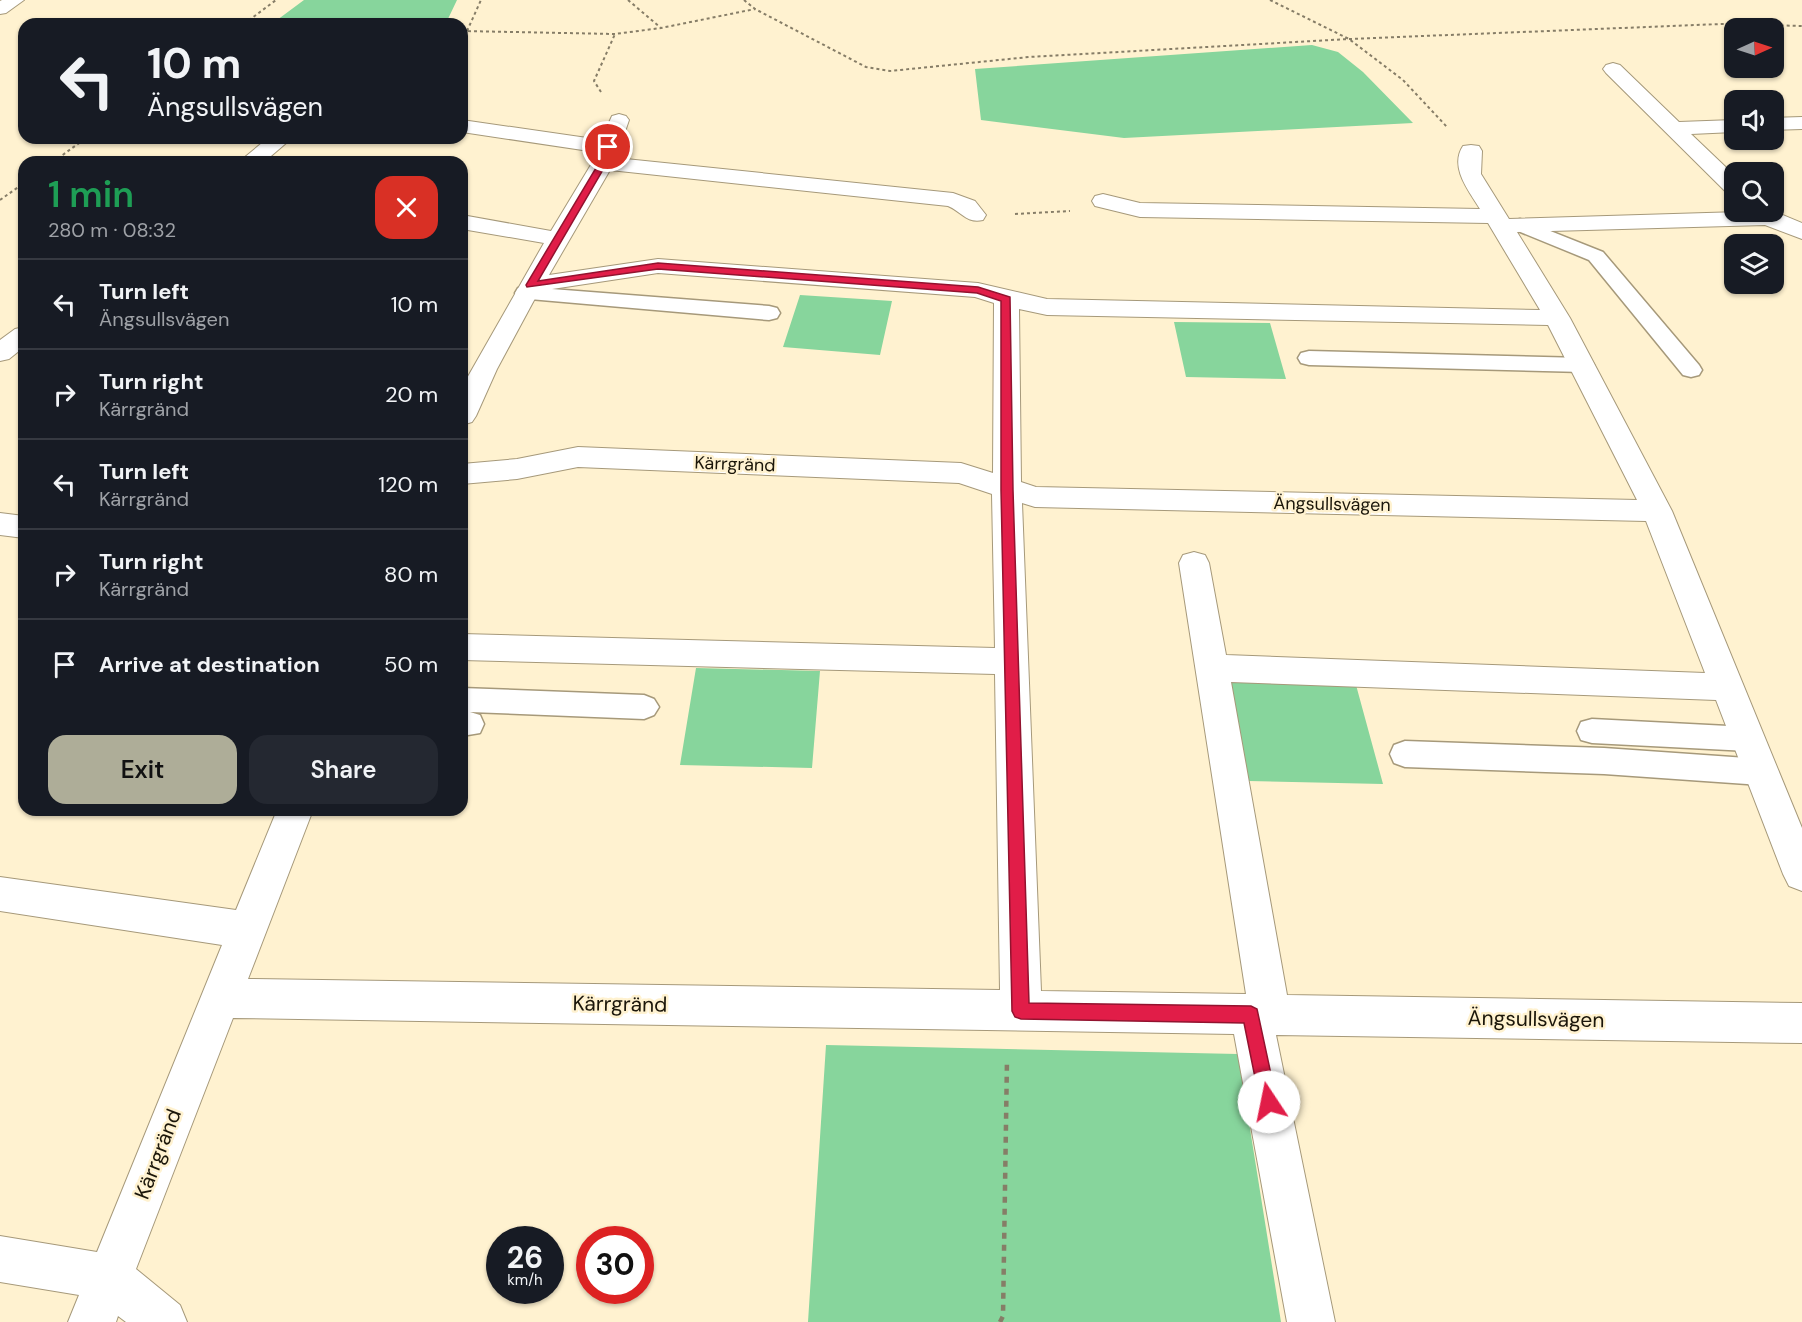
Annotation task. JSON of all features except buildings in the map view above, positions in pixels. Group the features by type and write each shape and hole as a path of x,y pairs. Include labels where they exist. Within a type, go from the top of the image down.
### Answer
{"street":[{"path":"0,9 15,0"},
{"path":"1613,69 1724,177"},
{"path":"468,402 525,295 606,155 619,120"},
{"path":"1784,124 1802,123"},
{"path":"1674,128 1724,126"},
{"path":"468,127 606,155 954,200 967,206 975,215"},
{"path":"258,156 273,144"},
{"path":"1471,151 1470,174 1506,222 1657,511 1802,874"},
{"path":"1103,201 1140,210 1506,222 1724,216"},
{"path":"1783,222 1798,227"},
{"path":"468,223 558,239"},
{"path":"525,295 658,266 978,290 1006,299 1047,307 1557,318"},
{"path":"1006,299 1007,490 1021,1011"},
{"path":"0,353 18,340"},
{"path":"0,360 18,362"},
{"name":"Kärrgränd","path":"468,473 517,469 578,457 961,473 1007,490"},
{"name":"Ängsullsvägen","path":"1007,490 1035,497 1657,511"},
{"path":"0,524 18,526"},
{"path":"1194,563 1212,668 1261,1015 1311,1322"},
{"path":"468,647 1012,661"},
{"path":"1212,668 1727,687"},
{"name":"Kärrgränd","path":"92,1322 246,930 294,816"},
{"path":"0,894 246,930"},
{"name":"Kärrgränd","path":"219,998 1021,1011"},
{"name":"Ängsullsvägen","path":"1021,1011 1802,1023"},
{"path":"0,1259 109,1277 163,1322"}],"lane":[{"path":"1506,222 1596,256 1691,370"},
{"path":"525,295 633,309 769,313"},
{"path":"1309,358 1457,354 1579,358"},
{"path":"468,712 644,707"},
{"path":"1592,731 1748,739"},
{"path":"1406,754 1604,761 1761,772"}],"path":[{"path":"252,18 276,0"},
{"path":"468,29 481,0"},
{"path":"628,0 661,28"},
{"path":"744,0 755,9 866,67 890,71 1029,57 1349,39 1721,24 1802,26"},
{"path":"1269,0 1349,39 1403,80 1471,151"},
{"path":"468,31 615,34 661,28 755,9"},
{"path":"615,34 594,81 619,120"},
{"path":"61,156 78,144"},
{"path":"0,200 18,187"},
{"path":"975,215 1077,211 1103,201"},
{"path":"1000,1322 1003,1316 1007,1060 1021,1011"}],"green space":[{"path":"304,0 457,0 448,18 280,18"},
{"path":"1312,45 1338,52 1363,72 1413,123 1124,138 981,120 975,69"},
{"path":"800,295 892,301 880,355 783,347"},
{"path":"1174,322 1270,323 1286,379 1186,377"},
{"path":"696,668 820,671 812,768 680,765"},
{"path":"1230,682 1356,685 1383,784 1249,781"},
{"path":"826,1045 1238,1054 1281,1322 808,1322"}],"route":[{"path":"608,147 603,163 531,285 658,266 978,290 1006,299 1007,490 1021,1011 1251,1015 1269,1102"}]}
